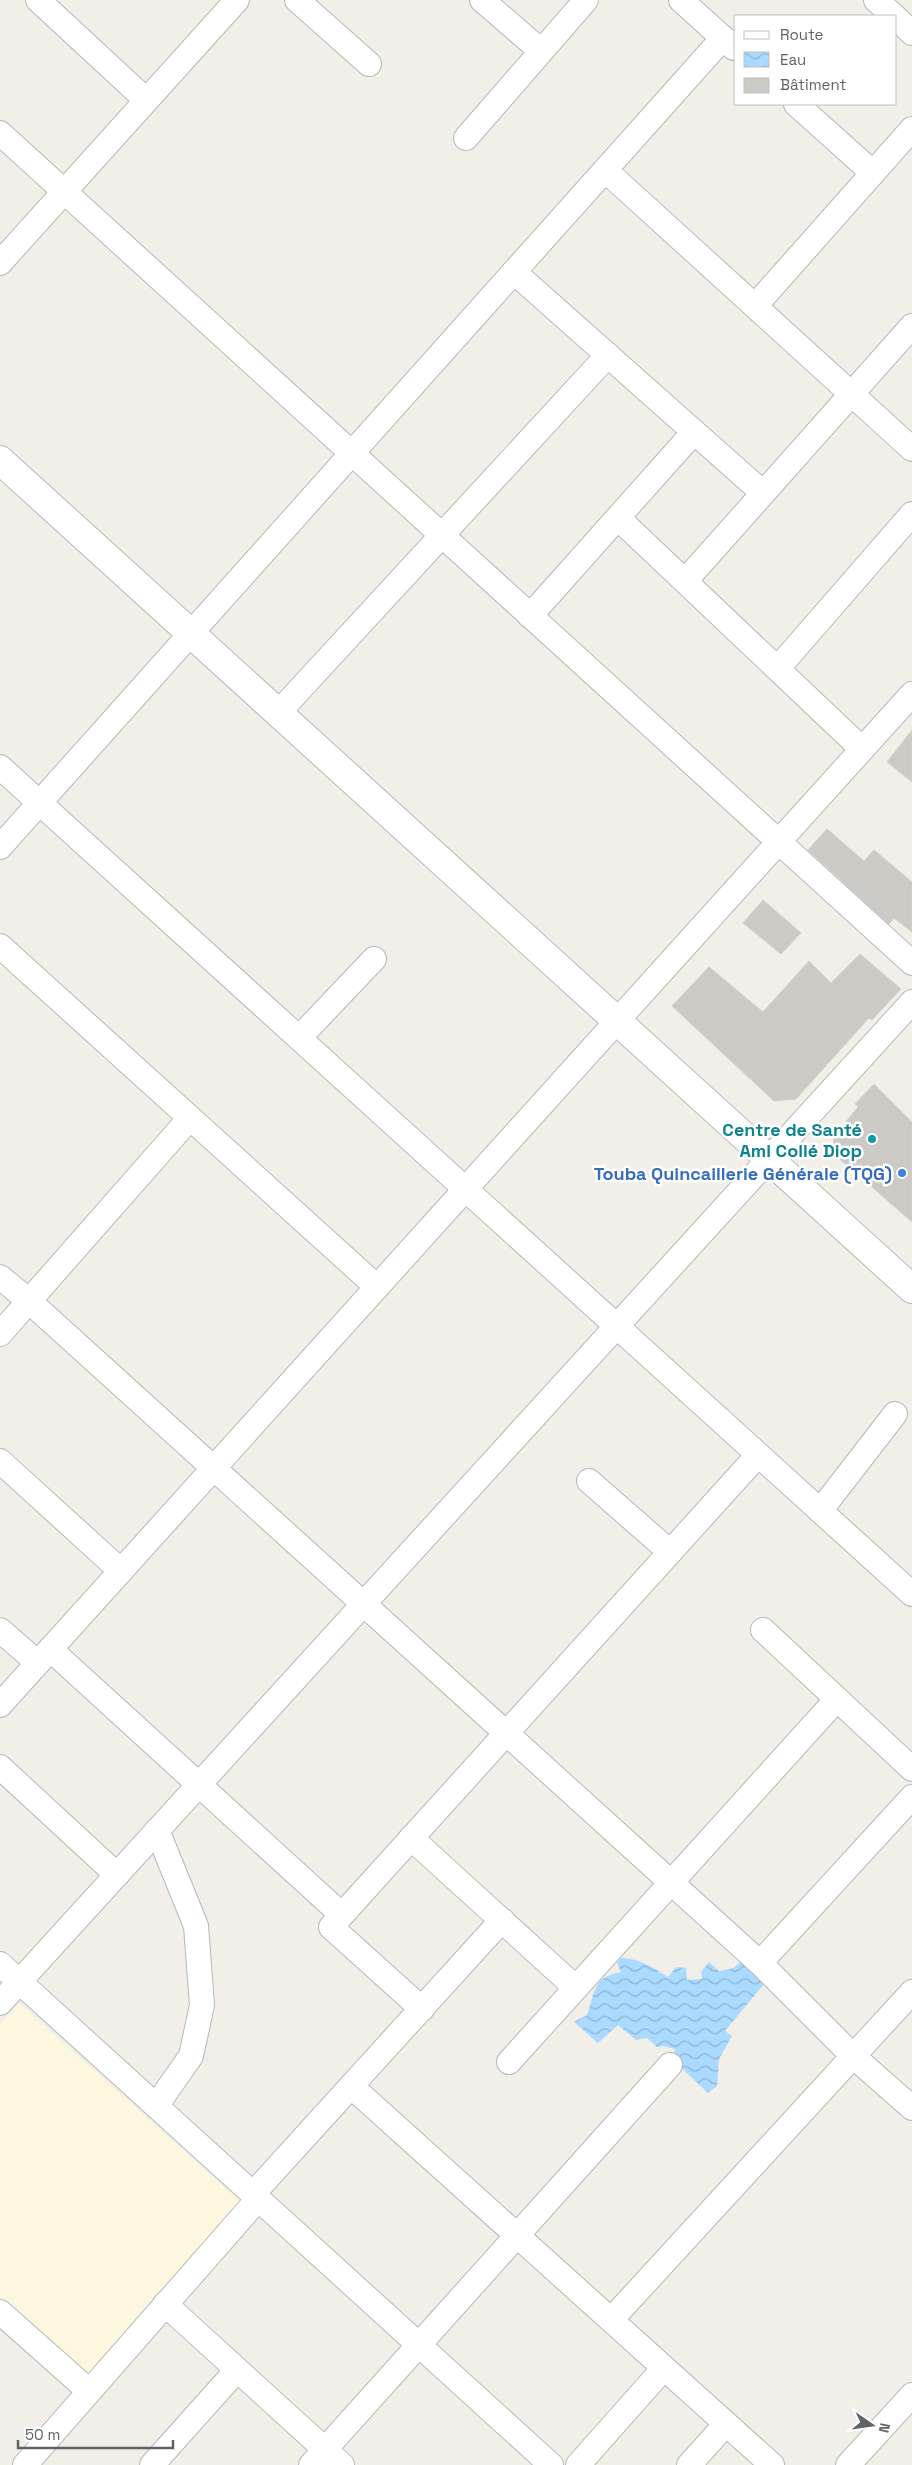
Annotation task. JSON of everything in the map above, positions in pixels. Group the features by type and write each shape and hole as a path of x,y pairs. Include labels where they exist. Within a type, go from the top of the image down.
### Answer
{"street":[{"path":"38,0 146,100"},
{"path":"298,0 369,64"},
{"path":"482,0 541,51"},
{"path":"466,138 586,0"},
{"path":"0,847 605,170 730,44 681,0"},
{"path":"876,0 893,15"},
{"path":"0,263 146,100 228,3"},
{"path":"897,19 912,33"},
{"path":"797,105 873,173"},
{"path":"755,306 912,129"},
{"path":"0,133 912,963"},
{"path":"605,170 912,449"},
{"path":"514,272 762,494"},
{"path":"686,580 912,326"},
{"path":"278,714 608,356"},
{"path":"530,616 694,432"},
{"path":"0,460 912,1289"},
{"path":"778,668 912,514"},
{"path":"618,518 686,580 862,749"},
{"path":"0,1705 912,694"},
{"path":"0,767 912,1594"},
{"path":"0,946 377,1287"},
{"path":"299,1038 374,959"},
{"path":"0,2003 912,1002"},
{"path":"0,1334 190,1118"},
{"path":"0,1277 214,1468 760,1964 853,2056 912,2108"},
{"path":"820,1511 895,1414"},
{"path":"422,2009 331,1927 758,1454"},
{"path":"0,1461 121,1571"},
{"path":"589,1481 670,1552"},
{"path":"0,1630 44,1656 200,1785 342,1915"},
{"path":"763,1630 912,1769"},
{"path":"509,2062 837,1699"},
{"path":"0,1767 117,1875"},
{"path":"760,1964 912,1797"},
{"path":"156,2106 191,2056 202,2005 196,1926 157,1830"},
{"path":"411,1838 576,1988"},
{"path":"25,2465 351,2086 502,1920"},
{"path":"0,1964 551,2465"},
{"path":"611,2320 912,1992"},
{"path":"318,2457 670,2064"},
{"path":"351,2086 772,2465"},
{"path":"165,2304 237,2370 318,2457 342,2465"},
{"path":"0,2312 89,2391"},
{"path":"578,2465 664,2368"},
{"path":"152,2465 237,2370"},
{"path":"848,2465 912,2395"},
{"path":"689,2465 726,2424"}],"shaded area":[{"path":"19,2003 242,2203 87,2379 0,2301 0,2024"}],"water":[{"path":"621,1958 640,1962 668,1977 676,1967 686,1968 687,1980 702,1979 701,1972 709,1962 719,1971 734,1968 743,1959 769,1978 725,2031 732,2036 719,2059 717,2086 708,2093 673,2060 675,2049 663,2046 657,2047 647,2038 636,2040 618,2025 598,2043 574,2022 587,2015 596,1987 600,1982 612,1974 621,1972 617,1963"}],"building":[{"path":"912,730 912,782 887,762"},
{"path":"827,829 864,861 874,850 912,882 912,932 894,918 889,924 808,850"},
{"path":"763,900 801,933 781,954 743,923"},
{"path":"860,954 901,989 872,1020 869,1018 796,1099 774,1101 672,1006 709,967 763,1012 809,961 831,983"},
{"path":"874,1084 912,1122 912,1222 833,1153 834,1136 858,1107 855,1104"}],"place":[{"name":"Centre de Santé Ami Collé Diop","path":"872,1139"},
{"name":"Touba Quincaillerie Générale (TQG)","path":"902,1173"}]}
